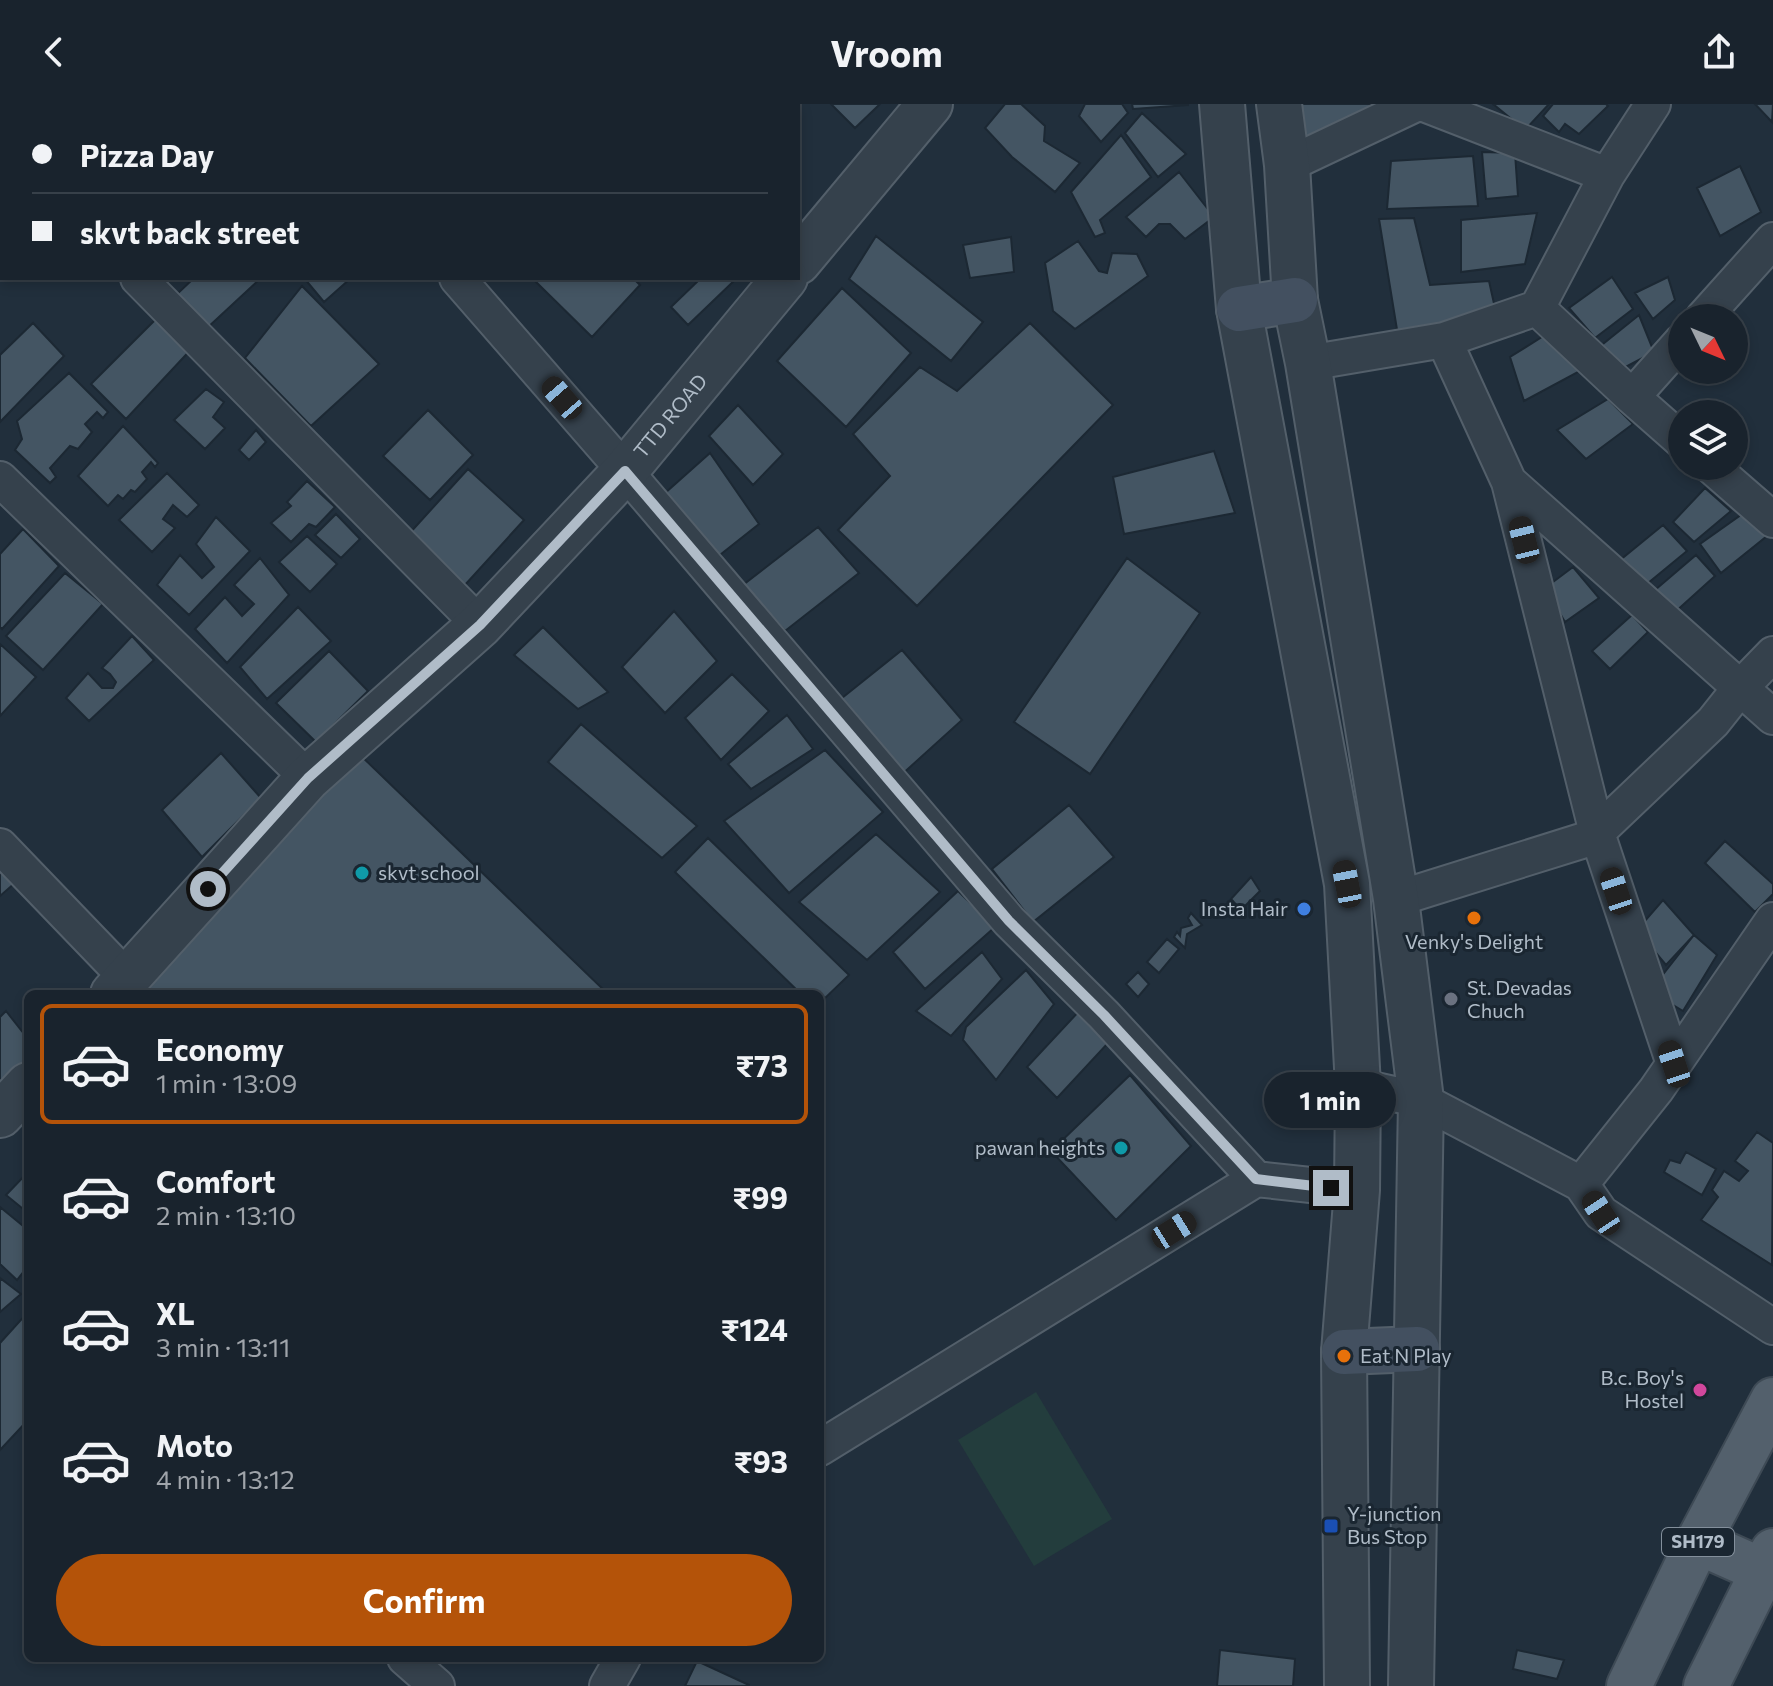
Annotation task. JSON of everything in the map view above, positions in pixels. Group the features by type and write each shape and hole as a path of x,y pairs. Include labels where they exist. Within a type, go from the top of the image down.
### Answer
{"main road":[{"path":"1239,309 1295,300"},
{"path":"1344,1352 1417,1349"},
{"name":"SH179","path":"1629,1686 1698,1542 1773,1400"},
{"path":"1698,1542 1768,1561 1706,1686"}],"street":[{"path":"800,260 930,104"},
{"path":"1222,104 1239,309 1347,884 1358,1086 1357,1190 1344,1352 1347,1686"},
{"path":"1279,104 1287,165 1295,300 1396,899 1421,1100 1411,1686"},
{"path":"1287,165 1416,104"},
{"path":"1424,104 1607,175"},
{"path":"1308,363 1444,340 1537,308 1607,175 1653,104"},
{"path":"1716,304 1773,240"},
{"path":"140,280 480,625"},
{"path":"459,280 1009,921 1104,1015 1256,1179"},
{"name":"TTD ROAD","path":"120,986 308,778 480,625 625,471 783,280"},
{"path":"1537,308 1668,429"},
{"path":"1444,340 1509,482 1597,833 1674,1064"},
{"path":"1632,397 1668,357"},
{"path":"0,479 308,778"},
{"path":"1727,480 1773,520"},
{"path":"1509,482 1773,717"},
{"path":"1396,899 1591,838 1713,722 1773,654"},
{"path":"0,846 120,986"},
{"path":"1581,1184 1656,1090 1773,920"},
{"path":"1358,1086 1421,1100 1581,1184 1601,1213 1773,1327"},
{"path":"0,1115 24,1089"},
{"path":"824,1446 1256,1179 1357,1190"},
{"path":"410,1662 437,1686"},
{"path":"607,1686 621,1662"}],"green space":[{"path":"1036,1392 1112,1519 1034,1566 958,1440"}],"building":[{"path":"831,104 880,104 855,128"},
{"path":"1005,104 1021,104 1045,126 1044,141 1080,163 1055,192 1012,157 985,128"},
{"path":"1085,104 1122,104 1128,113 1101,142 1079,116"},
{"path":"1132,104 1188,104 1188,105 1133,109"},
{"path":"1299,104 1405,104 1307,144"},
{"path":"1493,104 1549,104 1525,130"},
{"path":"1553,104 1608,106 1579,134 1565,124 1559,132 1543,116"},
{"path":"1755,104 1773,104 1772,122"},
{"path":"1142,113 1186,154 1158,177 1125,133"},
{"path":"1121,135 1151,177 1100,220 1105,233 1095,237 1071,192"},
{"path":"1482,152 1515,153 1518,196 1486,199"},
{"path":"1473,156 1478,206 1387,209 1391,161"},
{"path":"1740,166 1761,212 1720,236 1697,188"},
{"path":"1179,172 1214,217 1185,239 1170,224 1159,224 1146,237 1126,217"},
{"path":"1537,213 1525,264 1461,272 1461,220"},
{"path":"1414,218 1430,285 1489,281 1497,317 1399,342 1379,219"},
{"path":"876,236 983,322 951,361 849,279"},
{"path":"1011,237 1014,272 970,278 963,245"},
{"path":"1078,241 1099,271 1107,273 1112,253 1137,254 1148,276 1075,329 1053,311 1045,263"},
{"path":"1612,277 1633,309 1595,338 1569,308"},
{"path":"1668,277 1675,300 1653,319 1635,293"},
{"path":"192,280 259,280 206,329 175,296"},
{"path":"306,280 349,280 324,302"},
{"path":"534,280 635,280 640,285 592,337"},
{"path":"699,280 735,280 688,325 671,307"},
{"path":"302,286 379,364 311,426 245,358"},
{"path":"842,288 911,353 846,427 777,361"},
{"path":"164,311 197,343 126,419 91,384"},
{"path":"1639,315 1654,352 1618,371 1598,348"},
{"path":"33,323 64,356 0,422 0,355"},
{"path":"1030,323 1113,405 917,606 838,530 890,476 853,434 920,367 957,391"},
{"path":"1553,330 1580,371 1524,401 1510,357"},
{"path":"69,373 108,412 103,418 97,412 85,424 92,432 78,449 70,446 50,468 56,477 50,483 15,450 22,439 17,421"},
{"path":"206,389 224,402 213,417 225,428 205,449 174,420"},
{"path":"1608,399 1633,424 1586,459 1557,430"},
{"path":"738,405 783,454 753,485 709,436"},
{"path":"428,410 473,455 430,500 383,456"},
{"path":"123,426 158,463 155,467 151,462 142,472 147,479 135,492 131,490 123,499 118,495 108,506 78,476"},
{"path":"256,430 266,442 249,460 239,450"},
{"path":"1214,451 1235,513 1124,534 1113,477"},
{"path":"710,453 759,524 711,562 664,494"},
{"path":"468,469 524,520 464,586 408,535"},
{"path":"167,473 199,505 187,517 173,505 163,519 175,528 152,552 119,520"},
{"path":"307,481 335,507 316,527 309,524 291,542 271,523 291,506 287,502"},
{"path":"1705,488 1731,511 1694,542 1673,522"},
{"path":"1748,510 1767,536 1721,573 1700,544"},
{"path":"336,514 360,539 341,558 315,535"},
{"path":"216,517 250,551 189,615 157,585 180,555 202,578 214,567 196,544"},
{"path":"1663,525 1687,551 1642,588 1619,561"},
{"path":"818,527 859,573 785,631 743,585"},
{"path":"23,529 59,566 2,629 0,554"},
{"path":"307,536 337,564 310,592 279,562"},
{"path":"1696,555 1715,576 1674,613 1655,590"},
{"path":"260,558 289,595 227,663 195,629 225,597 242,616 254,604 234,585"},
{"path":"1127,558 1200,613 1090,774 1014,722"},
{"path":"1573,567 1599,598 1565,622 1545,588"},
{"path":"65,573 103,604 43,670 6,636"},
{"path":"298,607 331,641 267,699 240,667"},
{"path":"674,611 717,661 665,713 622,667"},
{"path":"1632,615 1648,632 1610,669 1592,651"},
{"path":"543,627 608,692 578,709 514,655"},
{"path":"132,636 154,660 89,721 66,698 88,673 102,688 113,688 116,682 102,668"},
{"path":"0,644 36,677 0,716"},
{"path":"902,650 962,720 899,777 832,706"},
{"path":"329,651 368,691 316,742 276,703"},
{"path":"732,674 769,711 721,760 685,718"},
{"path":"787,715 813,749 751,789 728,764"},
{"path":"581,724 697,826 662,858 548,762"},
{"path":"825,750 883,812 789,893 724,821"},
{"name":"skvt school","path":"356,751 604,990 130,990"},
{"path":"221,753 261,798 202,857 162,810"},
{"path":"1069,805 1114,857 1033,922 992,869"},
{"path":"876,834 940,892 867,960 799,902"},
{"path":"708,838 849,975 824,999 824,990 797,990 675,872"},
{"path":"1725,841 1773,884 1773,894 1755,912 1705,863"},
{"path":"0,870 16,882 0,896"},
{"path":"1251,877 1260,891 1241,910 1231,899"},
{"path":"958,891 995,927 925,989 893,952"},
{"path":"1663,900 1694,935 1666,965 1637,930"},
{"path":"1191,913 1202,925 1187,934 1185,948 1174,937 1177,932 1180,936 1181,928 1192,925 1188,918"},
{"path":"1694,935 1717,955 1683,1011 1650,991"},
{"path":"1167,939 1179,949 1159,973 1147,962"},
{"path":"982,952 1002,979 951,1036 916,1011"},
{"path":"1026,970 1054,1004 996,1080 963,1040 966,1027"},
{"path":"1138,972 1149,984 1138,997 1126,984"},
{"path":"1082,1008 1109,1042 1057,1098 1027,1067"},
{"path":"6,1011 24,1034 24,1068 0,1091 0,1017"},
{"name":"pawan heights","path":"1130,1075 1191,1146 1116,1220 1051,1151"},
{"path":"1757,1132 1773,1143 1772,1265 1701,1220 1718,1197 1712,1190 1724,1171 1739,1181 1748,1171 1735,1161"},
{"path":"1686,1152 1716,1169 1702,1195 1664,1172 1670,1160 1680,1163"},
{"path":"24,1176 24,1210 6,1195"},
{"path":"0,1207 24,1227 24,1271 17,1280 0,1264"},
{"path":"0,1278 21,1294 0,1312"},
{"path":"24,1316 24,1424 0,1450 0,1343"},
{"path":"1220,1650 1295,1659 1293,1686 1217,1686"},
{"path":"1517,1650 1564,1660 1557,1679 1513,1669"},
{"path":"697,1662 749,1685 749,1686 685,1686"}],"place":[{"name":"skvt school","path":"362,873"},
{"name":"Insta Hair","path":"1304,909"},
{"name":"Venky's Delight","path":"1474,918"},
{"name":"St. Devadas Chuch","path":"1451,999"},
{"name":"pawan heights","path":"1121,1148"},
{"name":"Eat N Play","path":"1344,1356"},
{"name":"B.c. Boy's Hostel","path":"1700,1390"},
{"name":"Y-junction Bus Stop","path":"1331,1526"}],"route":[{"path":"208,889 308,778 480,625 625,471 1009,921 1104,1015 1256,1179 1331,1188"}]}
